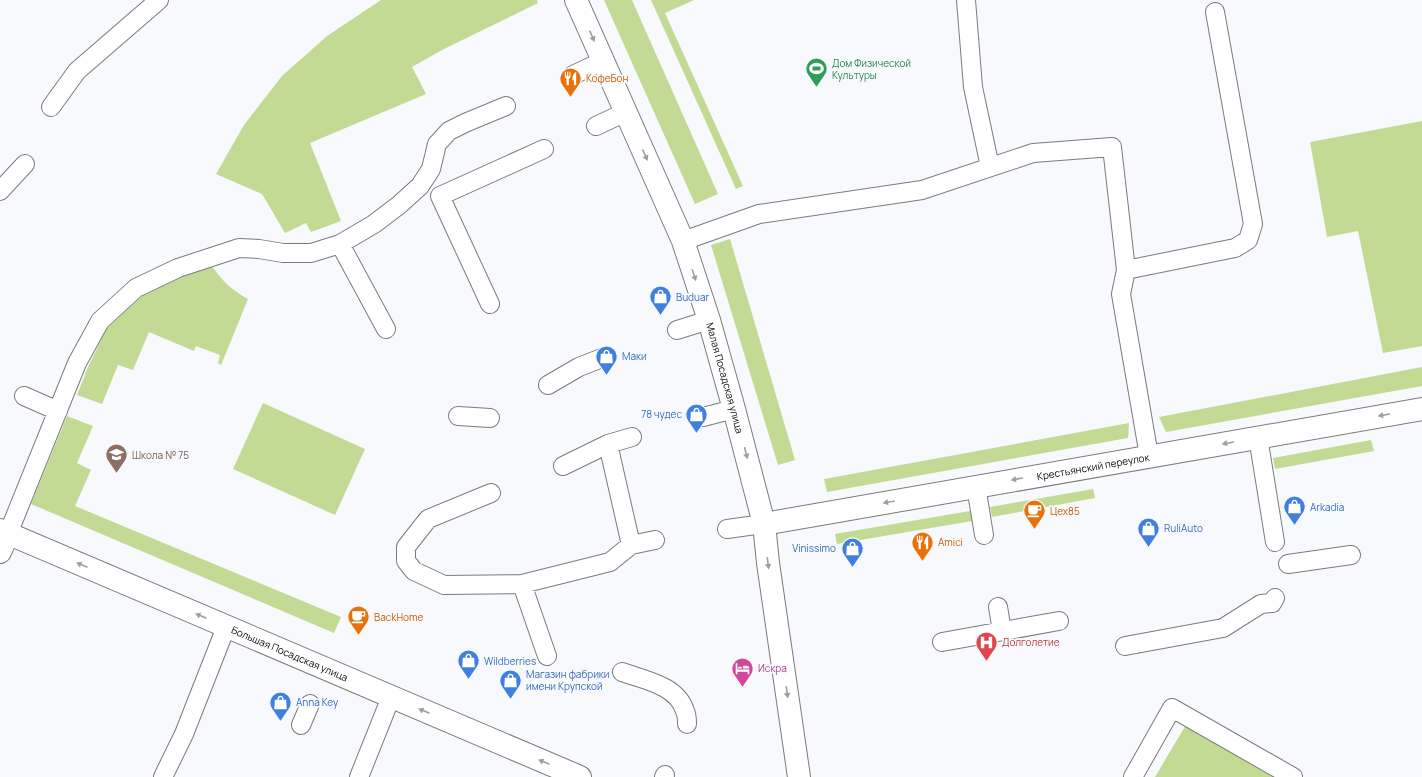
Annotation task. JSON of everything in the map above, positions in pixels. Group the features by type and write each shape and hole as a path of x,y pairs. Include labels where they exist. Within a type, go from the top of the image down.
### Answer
{"street":[{"name":"Малая Посадская улица","path":"576,0 684,241 709,320 764,524 768,563 799,777"},
{"name":"Крестьянский переулок","path":"764,524 1422,408"},
{"name":"Большая Посадская улица","path":"3,539 226,627 580,777"}],"lane":[{"path":"51,107 77,71 159,0"},
{"path":"966,0 973,87 990,167"},
{"path":"1126,270 1235,248 1248,240 1254,224 1215,12"},
{"path":"573,75 603,61"},
{"path":"3,539 77,363 100,321 136,288 178,268 239,248 259,249 284,253 311,253 340,244 374,224 399,205 420,186 431,169 437,144 449,131 506,106"},
{"path":"596,126 626,112"},
{"path":"684,241 759,214 922,190 1033,153 1112,148 1126,270 1121,294 1149,456"},
{"path":"490,304 440,196 544,149"},
{"path":"0,191 25,164"},
{"path":"340,244 386,328"},
{"path":"677,330 709,320"},
{"path":"548,385 579,366 607,356"},
{"path":"24,396 58,411"},
{"path":"703,417 734,409"},
{"path":"458,416 490,418"},
{"path":"563,466 608,444 632,437"},
{"path":"1258,437 1275,542"},
{"path":"608,444 631,545"},
{"path":"976,486 984,535"},
{"path":"491,494 428,519 406,547 406,561 414,571 444,585 522,584 610,562 631,545 655,540"},
{"path":"727,529 764,524"},
{"path":"1288,564 1351,555"},
{"path":"522,584 547,656"},
{"path":"1126,646 1223,628 1261,604 1272,603 1275,598"},
{"path":"998,607 1002,631"},
{"path":"942,642 1059,621"},
{"path":"163,777 184,734 226,627"},
{"path":"622,672 662,685 677,696 685,711 687,724"},
{"path":"359,777 391,697"},
{"path":"301,725 310,704"},
{"path":"1133,777 1172,708 1293,777"}],"green space":[{"path":"381,0 537,0 538,3 442,50 412,67 426,94 310,143 341,221 311,232 306,223 285,233 262,194 216,174 244,125 282,76 327,36"},
{"path":"604,0 632,0 718,194 695,204"},
{"path":"651,0 694,0 665,13 743,186 736,189"},
{"path":"1422,121 1422,346 1383,353 1358,231 1327,237 1310,142"},
{"path":"730,239 795,460 778,465 711,245"},
{"path":"212,266 228,285 248,299 221,365 218,363 220,355 196,346 194,351 149,332 133,370 118,365 102,404 77,395 88,367 107,328 142,296 182,277"},
{"path":"1422,367 1422,386 1166,432 1159,417"},
{"path":"263,403 365,449 335,515 233,469"},
{"path":"67,416 93,426 77,463 91,470 75,506 341,617 334,633 31,504"},
{"path":"1129,423 1128,438 827,492 824,479"},
{"path":"1371,440 1374,451 1275,469 1273,458"},
{"path":"1093,489 1095,498 992,517 990,507"},
{"path":"970,511 972,521 837,544 835,534"},
{"path":"1187,723 1281,777 1155,777"}],"place":[{"name":"Дом Физической Культуры","path":"816,88"},
{"name":"КофеБон","path":"570,98"},
{"name":"Buduar","path":"661,316"},
{"name":"Маки","path":"607,376"},
{"name":"78 чудес","path":"697,434"},
{"name":"Школа № 75","path":"117,474"},
{"name":"Arkadia","path":"1294,526"},
{"name":"Цех85","path":"1035,530"},
{"name":"RuliAuto","path":"1149,548"},
{"name":"Amici","path":"923,562"},
{"name":"Vinissimo","path":"852,568"},
{"name":"BackHome","path":"359,636"},
{"name":"Долголетие","path":"987,662"},
{"name":"Wildberries","path":"468,680"},
{"name":"Искра","path":"743,688"},
{"name":"Магазин фабрики имени Крупской","path":"510,700"},
{"name":"Anna Key","path":"281,722"}]}
